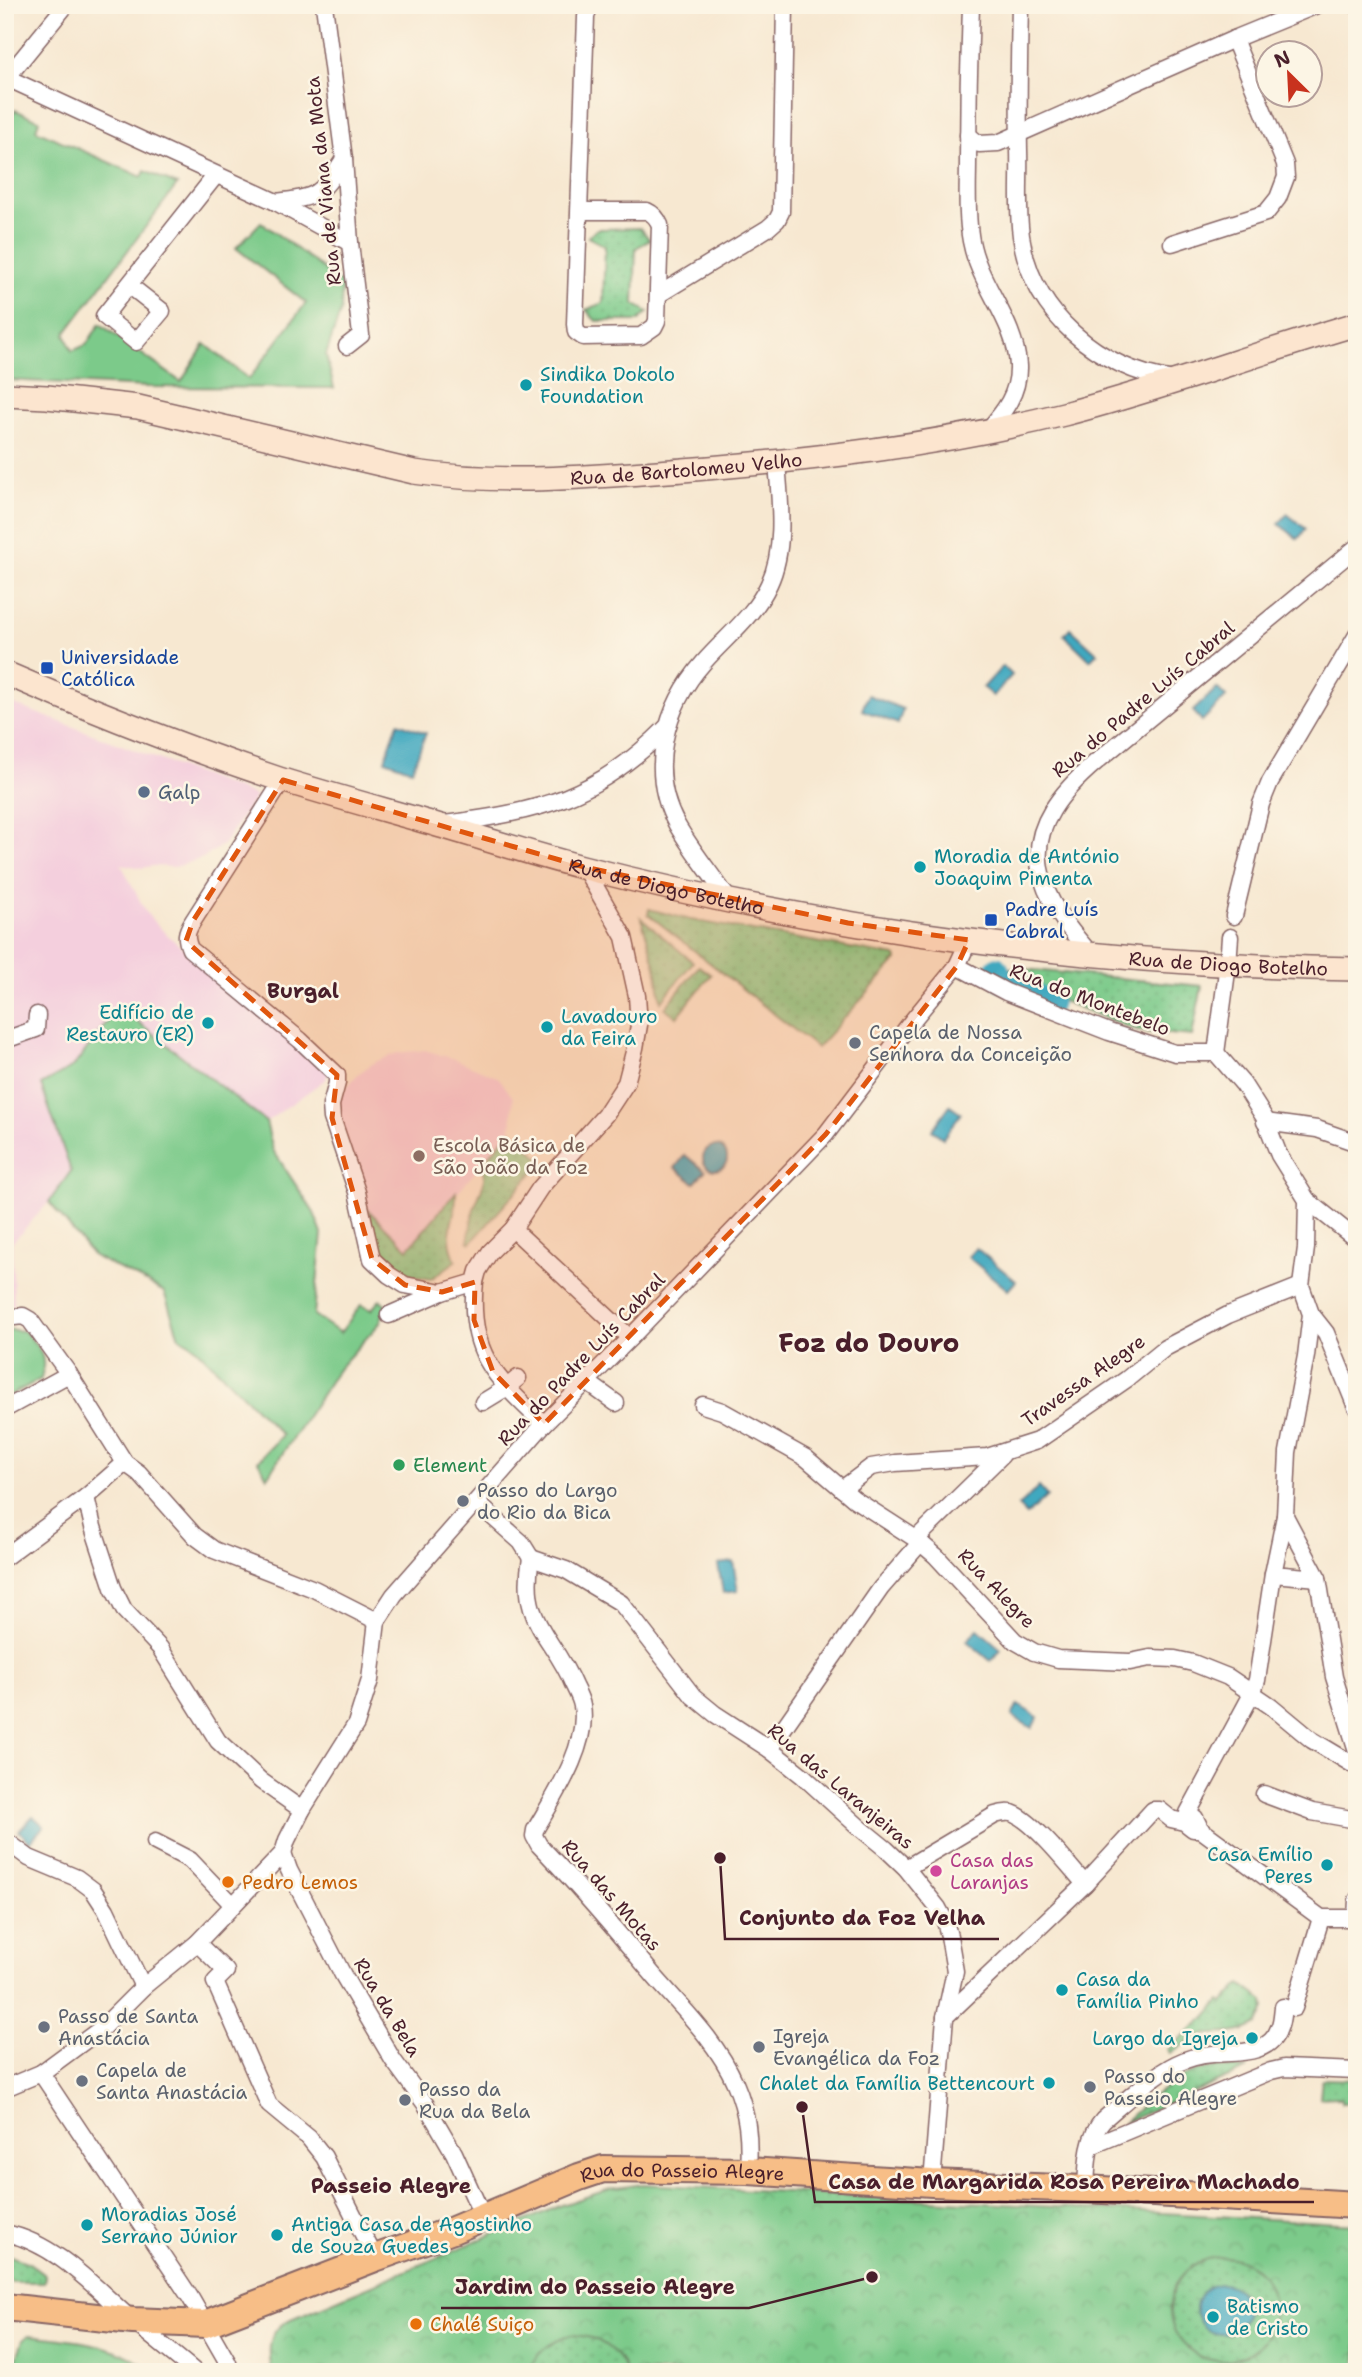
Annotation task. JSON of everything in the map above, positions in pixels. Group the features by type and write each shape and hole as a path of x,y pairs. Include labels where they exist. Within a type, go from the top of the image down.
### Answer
{"main road":[{"name":"Rua de Bartolomeu Velho","path":"5,395 138,407 414,472 448,477 597,477 777,463 987,431 1065,413 1357,324"},
{"name":"Rua de Diogo Botelho","path":"5,673 89,709 283,780 583,867 729,900 848,923 969,940 1228,964 1357,969"},
{"name":"Rua do Passeio Alegre","path":"205,2324 603,2169 748,2171 1357,2205"},
{"path":"5,2308 133,2321 205,2324"}],"street":[{"path":"66,5 6,78 276,202 350,243"},
{"name":"Rua de Viana da Mota","path":"324,5 344,159 350,243 361,335 347,346"},
{"path":"579,211 647,211 653,213 660,225 657,321 654,327 641,336 583,337 576,332 575,324 579,211 586,17 592,5"},
{"path":"659,295 768,228 781,212 785,5"},
{"path":"971,5 968,135 971,241 979,273 1011,334 1018,367 1016,385 1006,411 987,431"},
{"path":"1020,5 1021,236 1030,268 1045,300 1068,329 1096,351 1134,372 1176,380"},
{"path":"968,135 979,144 998,143 1234,38 1317,5"},
{"path":"1172,243 1266,213 1278,198 1286,177 1285,164 1234,38"},
{"path":"276,202 310,198 326,187 344,159"},
{"path":"129,285 216,175"},
{"path":"729,900 677,825 668,807 661,760 667,727 678,697 693,674 742,623 770,584 781,538 777,463"},
{"name":"Rua do Padre Luís Cabral","path":"1090,953 1055,911 1038,867 1041,838 1057,801 1075,780 1096,762 1357,547"},
{"path":"1234,916 1261,804 1270,782 1357,635"},
{"path":"438,825 529,810 586,789 620,768 667,727"},
{"path":"283,780 186,933 190,949 337,1075 331,1105 332,1118 357,1192 372,1259 405,1285 442,1292"},
{"path":"544,1424 512,1383 484,1355 478,1339 472,1303 474,1282 489,1252 513,1229 540,1188 605,1115 626,1083 635,1048 639,1025 637,996 624,937 583,867"},
{"path":"1230,937 1216,1054 1242,1084 1264,1117 1279,1155 1307,1200 1357,1240"},
{"name":"Rua do Padre Luís Cabral","path":"8,2080 41,2073 102,2028 143,1987 197,1943 283,1853 302,1810 356,1724 370,1680 377,1621 394,1595 544,1424 631,1338 827,1133 957,966 969,940"},
{"name":"Rua do Montebelo","path":"957,966 1006,992 1109,1032 1175,1053 1216,1054"},
{"path":"5,1040 36,1029 37,1015"},
{"path":"1265,1122 1317,1129 1357,1143"},
{"path":"1307,1200 1306,1248 1301,1286 1311,1314 1326,1332 1356,1407"},
{"path":"513,1229 631,1338"},
{"path":"389,1315 442,1292 474,1282"},
{"name":"Travessa Alegre","path":"842,1489 870,1467 987,1457 1037,1441 1127,1379 1165,1348 1228,1315 1301,1286"},
{"path":"1311,1314 1288,1452 1285,1516 1257,1679 1252,1694 1188,1813 1195,1818 1200,1829 1321,1918 1356,1918 1357,1900"},
{"path":"5,1318 23,1316 30,1320 69,1374 124,1463 139,1473 195,1536 214,1550 314,1589 377,1621"},
{"path":"5,1409 69,1374"},
{"path":"587,1382 616,1403"},
{"path":"483,1402 512,1383"},
{"name":"Rua Alegre","path":"703,1405 722,1411 806,1458 872,1512 918,1541 936,1556 1015,1641 1034,1652 1058,1659 1130,1662 1150,1658 1175,1659 1213,1670 1271,1706 1312,1740 1357,1767"},
{"path":"769,1749 881,1588 918,1541 1004,1452"},
{"path":"5,1557 86,1497 124,1463"},
{"path":"86,1497 93,1527 124,1610 160,1648 218,1741 261,1781 302,1810"},
{"path":"476,1502 521,1542 531,1558"},
{"path":"1285,1516 1318,1578 1334,1677 1357,1751"},
{"name":"Rua das Laranjeiras","path":"531,1558 566,1570 613,1596 630,1612 693,1696 803,1776 906,1868 938,1908 947,1929 955,1971 945,2017 932,2183"},
{"name":"Rua das Motas","path":"531,1558 527,1581 531,1611 558,1654 582,1704 575,1751 563,1781 534,1836 595,1904 714,2046 726,2064 747,2116 748,2171"},
{"path":"1273,1574 1318,1578"},
{"path":"1264,1794 1312,1812 1357,1820"},
{"path":"945,2017 1085,1884 1153,1810 1160,1810 1171,1819 1200,1829"},
{"path":"906,1868 986,1820 1008,1812 1019,1816 1041,1836 1085,1884"},
{"path":"5,1840 29,1858 77,1878 93,1890 106,1910 143,1987"},
{"path":"155,1842 190,1860 233,1905"},
{"name":"Rua da Bela","path":"283,1853 289,1870 343,1975 393,2060 435,2120 454,2153 483,2217"},
{"path":"1086,2189 1091,2146 1098,2125 1103,2120 1169,2068 1192,2057 1240,2053 1272,2041 1289,2008 1321,1918"},
{"path":"197,1943 226,1971 215,1982 269,2105 309,2138 324,2157 375,2258"},
{"path":"1091,2146 1271,2071 1284,2068 1357,2071"},
{"path":"41,2073 205,2324 228,2363 230,2372"},
{"path":"5,2233 43,2247 100,2291 195,2372"}],"highlighted area":[{"path":"283,780 584,867 848,923 969,940 957,966 826,1134 544,1424 493,1372 474,1320 475,1282 442,1292 405,1285 372,1259 332,1118 337,1075 186,941 193,921"}],"shaded area":[{"path":"5,701 256,796 224,844 203,858 175,867 142,868 121,864 147,914 167,935 329,1071 326,1079 266,1122 119,1008 73,1067 41,1085 71,1172 49,1202 12,1243 14,1305 5,1306"},
{"name":"Escola Básica de São João da Foz","path":"425,1050 455,1059 499,1078 513,1098 511,1131 408,1249 368,1210 335,1112 340,1095 358,1074 375,1062 397,1053"}],"green space":[{"path":"15,110 39,120 36,130 142,177 145,171 177,185 65,334 72,351 86,345 100,324 181,382 205,344 249,379 306,303 236,248 261,222 342,283 341,310 326,355 334,388 148,387 5,380 5,122"},
{"path":"640,228 650,240 636,248 634,304 648,312 638,321 596,321 586,310 603,303 605,246 588,237 597,229"},
{"path":"649,909 691,920 896,956 897,960 817,1048 648,914"},
{"path":"641,918 693,962 661,1002 656,967"},
{"path":"699,966 711,975 677,1017 665,1008"},
{"path":"976,967 1202,986 1192,1036 1131,1028"},
{"path":"119,1007 266,1122 273,1150 314,1213 322,1234 314,1315 340,1333 361,1305 371,1310 380,1300 386,1305 380,1323 339,1368 267,1477 258,1461 282,1435 193,1345 179,1337 164,1292 93,1256 49,1202 71,1171 41,1085 73,1067"},
{"path":"511,1131 543,1161 471,1243 468,1241 473,1212 484,1182 482,1163"},
{"path":"456,1192 450,1241 456,1261 431,1279 417,1277 379,1260 368,1210 408,1249"},
{"path":"5,1329 24,1331 41,1352 43,1371 41,1379 5,1398"},
{"path":"1241,1984 1264,2001 1265,2008 1258,2024 1239,2031 1199,2037 1170,2054 1167,2050 1205,2018 1220,2001 1223,2003"},
{"path":"1216,2067 1247,2069 1123,2123 1165,2087 1189,2074"},
{"path":"1322,2079 1357,2080 1357,2103 1341,2103 1341,2099 1337,2097 1320,2098"},
{"path":"643,2184 1357,2224 1357,2372 272,2372 272,2336 280,2325 287,2321 562,2205 610,2189"},
{"path":"5,2254 29,2263 45,2275 44,2282 5,2282"},
{"path":"1222,2257 1242,2261 1259,2272 1270,2289 1274,2309 1270,2329 1259,2346 1242,2357 1222,2361 1202,2357 1185,2346 1174,2329 1170,2309 1174,2289 1185,2272 1202,2261"},
{"path":"29,2335 109,2348 152,2372 12,2372 23,2340"},
{"path":"572,2335 605,2344 617,2356 626,2372 529,2372 535,2358 545,2348"}],"water":[{"path":"1287,514 1306,529 1298,539 1279,524"},
{"path":"1070,628 1097,653 1090,660 1064,635"},
{"path":"1003,666 1012,675 993,696 983,688"},
{"path":"1217,688 1226,697 1202,721 1193,711"},
{"path":"868,695 903,709 898,724 862,710"},
{"path":"398,723 426,733 412,770 385,760"},
{"path":"950,1105 961,1113 943,1138 932,1130"},
{"path":"715,1146 726,1153 727,1158 720,1169 715,1170 704,1163 703,1158 710,1147"},
{"path":"685,1155 705,1171 694,1183 675,1168"},
{"path":"976,1248 1016,1281 1008,1290 968,1257"},
{"path":"1039,1487 1047,1496 1027,1515 1018,1506"},
{"path":"733,1562 738,1591 723,1593 718,1564"},
{"path":"978,1629 1001,1649 991,1661 967,1641"},
{"path":"1018,1705 1038,1717 1032,1728 1012,1716"},
{"path":"33,1816 44,1826 30,1842 19,1831"},
{"path":"1221,2284 1239,2291 1246,2309 1239,2327 1221,2334 1203,2327 1196,2309 1203,2291"}],"waterway":[{"path":"997,968 1002,980 1051,1003"}],"place":[{"name":"Sindika Dokolo Foundation","path":"526,385"},
{"name":"Universidade Católica","path":"47,668"},
{"name":"Galp","path":"144,792"},
{"name":"Moradia de António Joaquim Pimenta","path":"920,867"},
{"name":"Padre Luís Cabral","path":"991,920"},
{"name":"Edifício de Restauro (ER)","path":"208,1023"},
{"name":"Lavadouro da Feira","path":"547,1027"},
{"name":"Capela de Nossa Senhora da Conceição","path":"855,1043"},
{"name":"Escola Básica de São João da Foz","path":"419,1156"},
{"name":"Element","path":"399,1465"},
{"name":"Passo do Largo do Rio da Bica","path":"463,1501"},
{"name":"Conjunto da Foz Velha","path":"720,1858"},
{"name":"Casa Emílio Peres","path":"1327,1865"},
{"name":"Casa das Laranjas","path":"936,1871"},
{"name":"Pedro Lemos","path":"228,1882"},
{"name":"Casa da Família Pinho","path":"1062,1990"},
{"name":"Passo de Santa Anastácia","path":"44,2027"},
{"name":"Largo da Igreja","path":"1252,2038"},
{"name":"Igreja Evangélica da Foz","path":"759,2047"},
{"name":"Capela de Santa Anastácia","path":"82,2081"},
{"name":"Chalet da Família Bettencourt","path":"1049,2083"},
{"name":"Passo do Passeio Alegre","path":"1090,2087"},
{"name":"Passo da Rua da Bela","path":"405,2100"},
{"name":"Casa de Margarida Rosa Pereira Machado","path":"802,2107"},
{"name":"Moradias José Serrano Júnior","path":"87,2225"},
{"name":"Antiga Casa de Agostinho de Souza Guedes","path":"277,2235"},
{"name":"Jardim do Passeio Alegre","path":"872,2277"},
{"name":"Batismo de Cristo","path":"1213,2317"},
{"name":"Chalé Suiço","path":"416,2324"}],"district":[{"name":"Burgal","path":"303,991"},
{"name":"Foz do Douro","path":"869,1343"},
{"name":"Passeio Alegre","path":"391,2186"}]}
